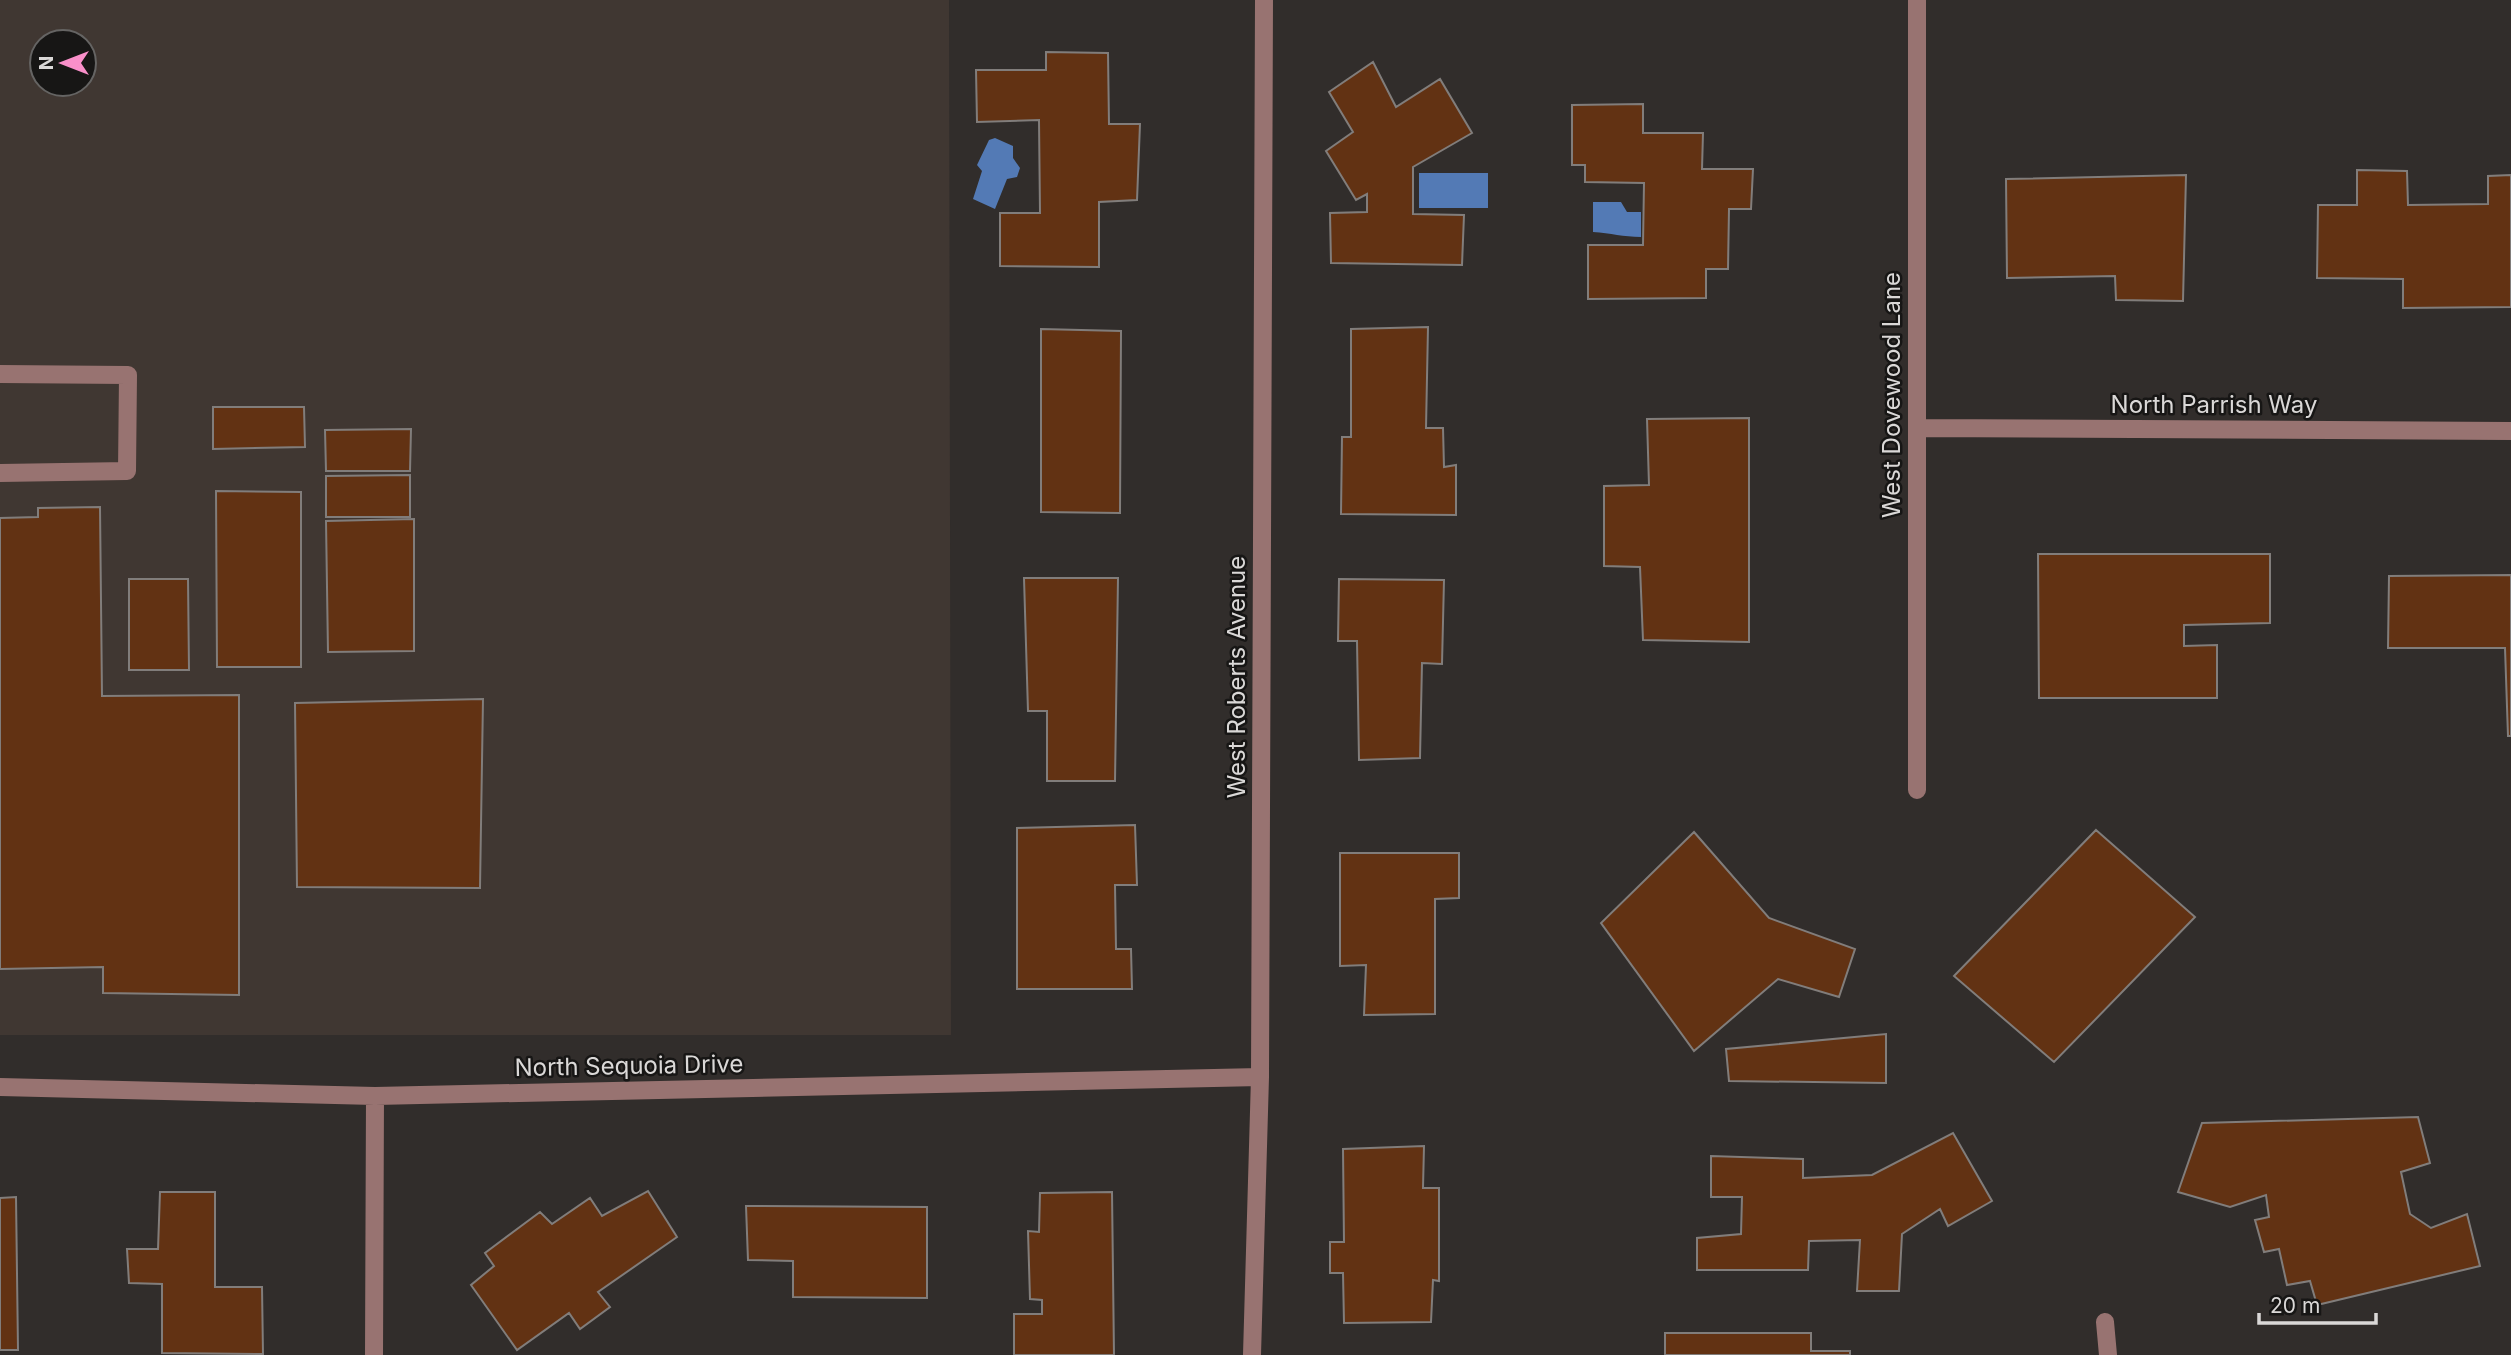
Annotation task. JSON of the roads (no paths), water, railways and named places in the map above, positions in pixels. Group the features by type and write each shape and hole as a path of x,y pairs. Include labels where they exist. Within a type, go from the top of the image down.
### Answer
{"street":[{"name":"West Roberts Avenue","path":"1252,1355 1259,1077 1264,0"},
{"name":"West Dovewood Lane","path":"1917,0 1917,790"},
{"path":"0,374 128,375 127,471 0,474"},
{"name":"North Parrish Way","path":"1917,428 2511,431"},
{"name":"North Sequoia Drive","path":"0,1087 375,1096 1259,1077"},
{"path":"374,1355 375,1096"},
{"path":"2105,1322 2108,1355"}],"water":[{"path":"995,138 1013,146 1013,158 1020,168 1017,177 1007,179 995,209 973,199 982,171 977,165 989,140"},
{"path":"1419,173 1488,173 1488,208 1419,208"},
{"path":"1593,202 1621,202 1627,212 1641,212 1641,237 1593,232"}]}
